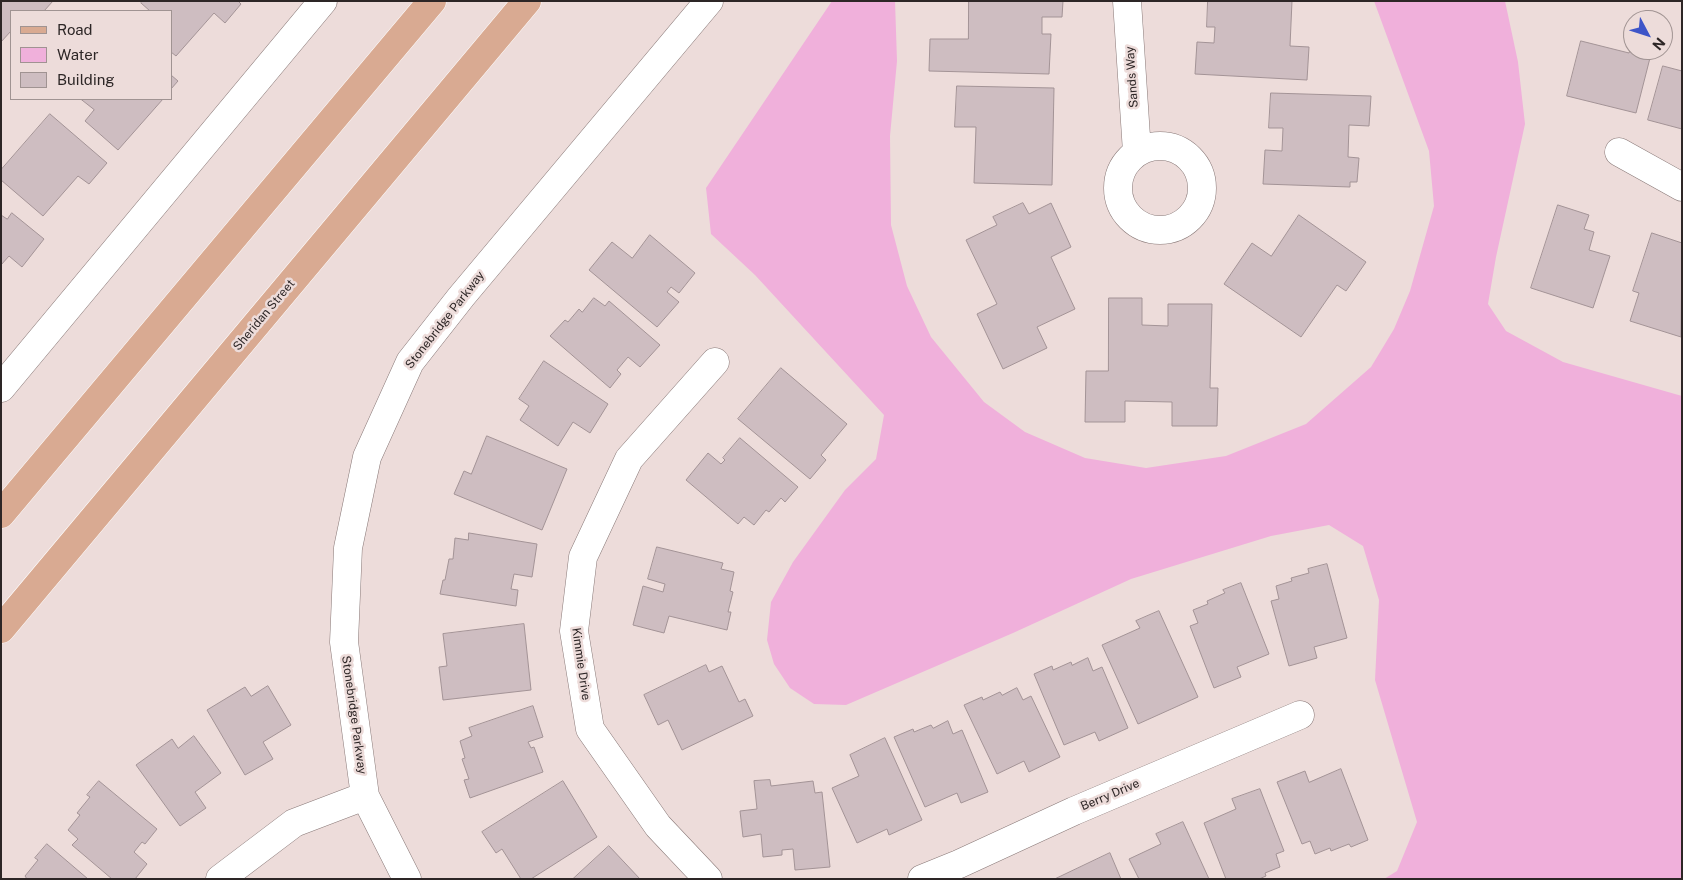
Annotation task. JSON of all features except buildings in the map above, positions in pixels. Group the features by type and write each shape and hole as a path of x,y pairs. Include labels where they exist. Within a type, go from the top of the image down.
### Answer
{"main road":[{"path":"1,514 432,1"},
{"name":"Sheridan Street","path":"1,629 527,1"}],"street":[{"path":"1,388 323,1"},
{"name":"Stonebridge Parkway","path":"407,879 365,796 344,642 348,548 367,457 410,362 461,297 709,1"},
{"name":"Sands Way","path":"1127,1 1138,152"},
{"path":"1619,152 1682,186"},
{"name":"Kimmie Drive","path":"708,879 658,826 590,729 574,631 583,557 629,459 715,362"},
{"name":"Berry Drive","path":"922,879 963,871 1074,811 1300,715"},
{"path":"220,879 294,823 365,796"}],"water":[{"path":"832,1 895,1 897,61 890,136 891,225 907,286 931,337 984,402 1025,432 1085,458 1146,468 1226,456 1306,424 1371,367 1394,329 1410,291 1434,206 1429,151 1374,1 1505,1 1518,62 1525,124 1496,257 1488,304 1506,331 1563,362 1682,396 1682,879 1384,879 1397,871 1417,822 1375,680 1379,600 1363,546 1329,525 1271,536 1131,579 1013,633 846,705 814,704 790,688 774,664 767,640 771,602 793,562 845,490 876,459 884,415 755,275 711,234 706,188"}]}
